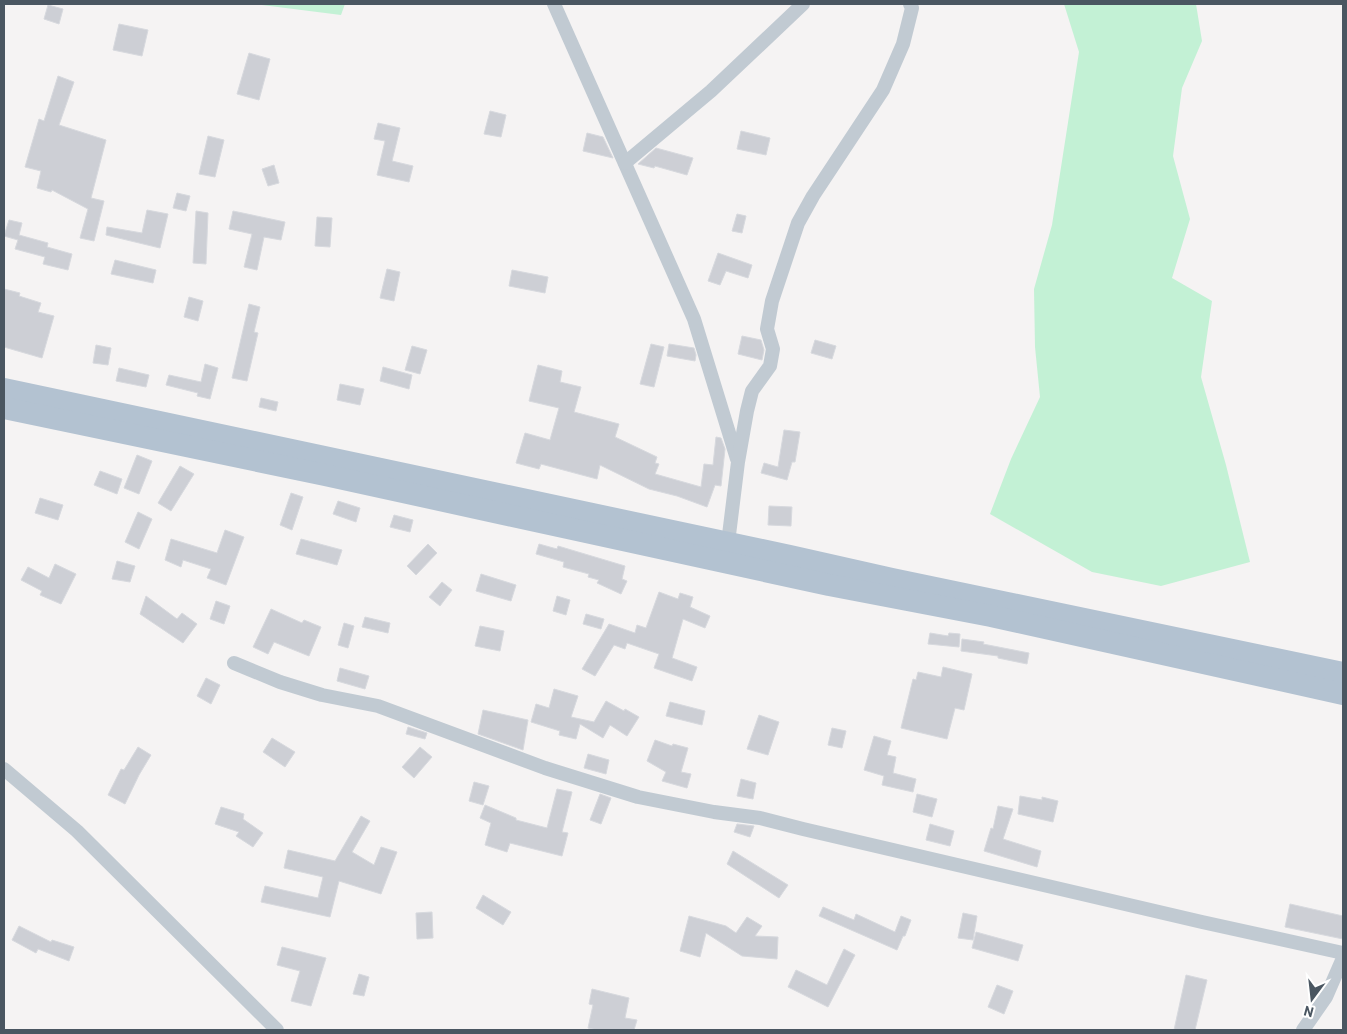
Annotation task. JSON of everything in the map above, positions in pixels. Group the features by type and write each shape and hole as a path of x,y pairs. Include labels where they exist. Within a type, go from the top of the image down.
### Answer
{"main road":[{"path":"4,389 892,579 1343,673"},
{"path":"4,408 326,475 829,585 1018,622 1343,694"}],"street":[{"path":"554,4 694,319 738,462"},
{"path":"625,163 711,90 803,4"},
{"path":"728,543 738,462 752,391 770,366 773,349 767,329 772,301 798,223 813,196 883,90 903,44 912,8 910,4"},
{"path":"234,662 280,682 322,695 378,706 545,768 638,797 714,812 760,818 1192,920 1343,953"},
{"path":"4,769 77,831 277,1030"},
{"path":"1303,1030 1326,996 1343,958"}],"green space":[{"path":"254,4 345,4 341,15"},
{"path":"1064,4 1196,4 1202,41 1182,88 1173,156 1190,219 1172,278 1212,301 1201,377 1226,465 1250,562 1161,586 1092,572 990,514 1011,459 1040,397 1035,347 1034,289 1052,225 1079,52"}],"building":[{"path":"48,5 63,9 59,24 44,19"},
{"path":"119,24 148,30 142,56 113,50"},
{"path":"249,53 270,59 259,100 237,94"},
{"path":"58,76 74,82 59,125 106,140 91,198 104,201 94,241 80,238 88,209 52,190 51,192 37,188 41,171 25,167 39,119 44,121"},
{"path":"490,111 506,115 501,137 484,134"},
{"path":"378,123 400,128 392,161 413,166 409,182 377,175 385,141 374,139"},
{"path":"741,131 770,138 766,155 737,149"},
{"path":"587,133 603,137 613,158 583,151"},
{"path":"208,136 224,140 215,177 199,174"},
{"path":"656,148 693,158 687,175 655,166 654,168 638,164"},
{"path":"274,165 279,183 268,186 262,169"},
{"path":"177,193 190,196 186,211 173,208"},
{"path":"147,210 168,214 160,248 106,235 107,227 142,233"},
{"path":"196,211 208,213 206,264 193,263"},
{"path":"233,211 285,222 281,240 264,237 257,270 244,267 252,234 229,229"},
{"path":"737,214 746,216 742,233 732,231"},
{"path":"317,217 332,218 330,247 315,246"},
{"path":"9,220 22,223 19,235 48,243 47,247 72,254 68,270 43,264 45,257 15,249 18,240 4,236"},
{"path":"718,253 752,265 748,278 726,271 720,285 708,281"},
{"path":"115,260 156,270 153,283 111,274"},
{"path":"387,269 400,272 394,301 380,298"},
{"path":"512,270 548,277 545,293 509,286"},
{"path":"4,289 20,293 19,296 41,303 38,312 54,316 42,358 4,347"},
{"path":"189,297 203,301 198,321 184,317"},
{"path":"249,304 260,307 254,332 258,333 247,381 232,378"},
{"path":"742,336 761,340 764,350 762,360 738,354"},
{"path":"815,340 836,346 832,359 811,353"},
{"path":"651,344 664,347 654,387 640,384"},
{"path":"669,344 694,348 695,361 667,356"},
{"path":"96,345 111,348 108,365 93,363"},
{"path":"412,346 427,350 420,374 405,370"},
{"path":"205,364 218,368 210,399 197,396 198,393 166,385 169,375 201,382"},
{"path":"538,365 562,371 560,382 581,387 574,412 619,424 615,437 657,457 655,463 659,464 655,474 701,487 704,464 713,465 716,437 721,438 725,449 721,486 715,485 707,507 677,496 649,489 600,465 597,479 541,464 539,469 516,463 525,433 550,440 559,408 529,401"},
{"path":"383,367 412,375 409,389 380,381"},
{"path":"119,368 149,375 146,387 116,381"},
{"path":"340,384 364,389 360,405 337,400"},
{"path":"261,398 278,402 276,411 259,407"},
{"path":"784,430 800,432 795,462 792,462 787,480 761,473 764,463 778,467"},
{"path":"137,455 152,461 139,494 124,488"},
{"path":"180,466 194,474 171,511 158,503"},
{"path":"100,471 122,479 117,494 94,485"},
{"path":"291,493 303,497 292,530 280,525"},
{"path":"40,498 63,505 58,520 35,513"},
{"path":"338,501 360,508 356,522 333,514"},
{"path":"769,506 792,507 791,526 768,525"},
{"path":"138,512 152,519 139,549 125,542"},
{"path":"394,515 413,520 410,532 390,527"},
{"path":"225,530 244,537 226,585 207,578 211,569 183,560 181,567 165,560 171,539 217,553"},
{"path":"301,539 342,550 337,565 296,554"},
{"path":"428,544 437,553 416,575 407,566"},
{"path":"539,544 557,549 558,546 625,566 622,579 627,581 621,594 597,583 599,580 588,577 589,574 563,567 564,562 536,554"},
{"path":"117,561 135,566 130,582 112,579"},
{"path":"55,564 76,574 61,604 40,595 42,591 21,580 28,567 49,578"},
{"path":"481,574 516,585 511,601 476,591"},
{"path":"442,582 452,590 440,606 429,597"},
{"path":"659,592 678,599 680,593 693,597 690,607 710,616 705,628 683,619 672,658 697,667 692,681 654,668 659,654 627,643 625,649 614,645 595,676 582,669 609,624 635,633 637,625 646,628"},
{"path":"146,596 177,619 182,613 197,624 183,643 140,614"},
{"path":"557,596 570,600 566,615 553,611"},
{"path":"216,601 230,606 224,624 210,619"},
{"path":"271,609 302,623 304,620 321,627 309,656 274,642 268,654 253,647"},
{"path":"586,614 604,619 601,629 583,624"},
{"path":"365,617 390,623 388,633 362,627"},
{"path":"344,623 354,626 348,648 338,645"},
{"path":"480,626 504,631 500,651 475,646"},
{"path":"930,633 948,636 949,633 960,634 959,647 928,644"},
{"path":"962,639 984,642 983,644 1029,653 1027,664 998,658 998,656 961,651"},
{"path":"943,667 972,674 964,710 955,708 947,739 901,728 913,679 916,680 918,672 941,677"},
{"path":"340,668 369,676 365,689 337,681"},
{"path":"206,678 220,685 211,704 197,696"},
{"path":"554,689 578,696 571,717 594,722 606,701 639,717 627,736 610,725 603,738 580,724 576,739 559,735 560,731 531,722 536,704 549,708"},
{"path":"670,702 705,711 702,725 666,716"},
{"path":"483,710 528,720 523,750 478,734"},
{"path":"759,715 779,722 768,755 747,749"},
{"path":"408,727 427,733 425,739 406,734"},
{"path":"832,728 846,731 842,748 828,745"},
{"path":"874,736 891,741 887,755 896,757 893,773 916,779 913,792 882,785 884,776 864,770"},
{"path":"272,738 295,752 285,767 263,752"},
{"path":"655,740 672,746 673,744 688,748 681,772 691,774 687,788 662,781 666,772 647,761"},
{"path":"138,747 151,755 125,804 108,795 121,769 124,770"},
{"path":"420,747 432,757 414,778 402,767"},
{"path":"588,754 609,760 606,774 584,768"},
{"path":"741,779 756,783 753,799 737,796"},
{"path":"474,782 489,786 483,805 469,801"},
{"path":"557,789 572,792 562,832 568,833 562,856 510,843 507,852 485,845 491,823 480,818 485,805 516,818 516,820 547,828"},
{"path":"600,794 611,798 601,824 590,820"},
{"path":"917,794 937,799 932,817 913,812"},
{"path":"1020,796 1042,800 1042,797 1058,801 1053,822 1018,814"},
{"path":"998,806 1013,809 1003,839 1041,851 1037,867 984,851 991,828 993,829"},
{"path":"221,807 244,814 243,819 263,833 253,847 236,836 239,832 215,824"},
{"path":"361,816 370,821 352,852 374,865 381,847 397,852 381,894 339,881 330,917 261,902 265,886 318,898 323,877 284,868 288,850 335,861"},
{"path":"737,824 754,826 750,837 734,832"},
{"path":"930,824 954,831 950,846 926,840"},
{"path":"733,851 788,885 779,898 727,864"},
{"path":"483,895 511,912 503,925 476,908"},
{"path":"1290,904 1343,916 1343,939 1285,927"},
{"path":"823,907 854,920 856,914 895,932 901,916 911,920 897,950 819,916"},
{"path":"432,912 433,938 417,939 416,913"},
{"path":"963,913 977,916 973,940 958,938"},
{"path":"689,916 726,926 736,933 747,917 762,926 755,936 778,937 777,959 742,956 706,933 700,957 680,951"},
{"path":"19,926 51,942 52,940 74,947 69,961 38,949 36,953 12,940"},
{"path":"976,932 1023,945 1018,961 972,948"},
{"path":"282,947 326,958 311,1006 291,1001 300,971 277,965"},
{"path":"844,949 855,955 828,1007 788,987 796,970 827,985"},
{"path":"359,974 369,977 364,996 353,994"},
{"path":"1186,975 1207,980 1195,1030 1174,1030"},
{"path":"997,985 1013,991 1004,1014 988,1007"},
{"path":"592,989 629,998 625,1018 637,1020 634,1030 597,1030 588,1028 593,1005 589,1004"}]}
